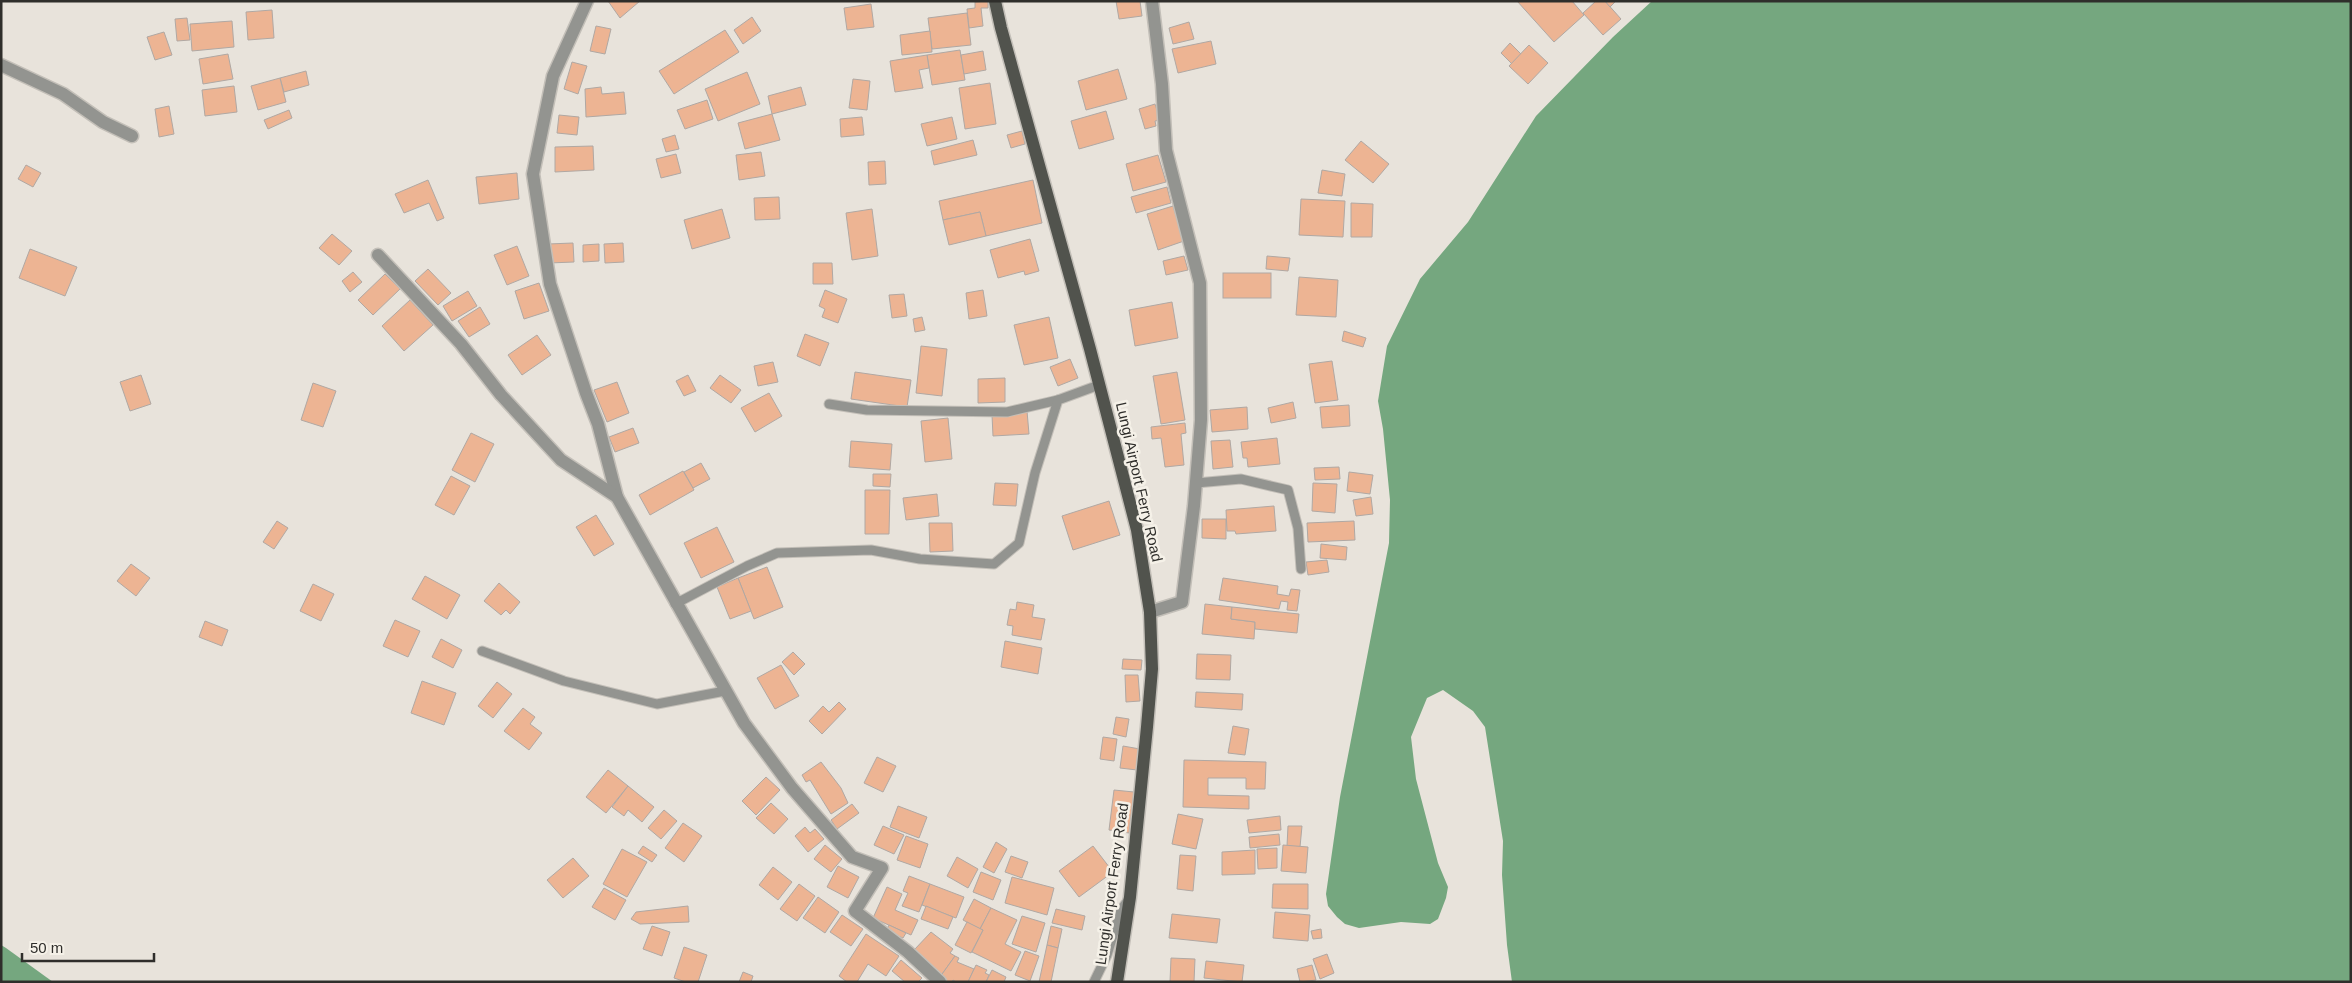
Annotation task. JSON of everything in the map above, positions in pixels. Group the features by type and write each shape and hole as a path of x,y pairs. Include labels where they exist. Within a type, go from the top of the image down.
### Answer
{"main road":[{"name":"Lungi Airport Ferry Road","path":"995,1 1100,385 1137,530 1150,612 1152,669 1130,897 1116,982"}],"street":[{"path":"587,1 553,76 533,174 550,284 598,424 616,497 675,604 744,722 792,788 852,857 882,868 855,912 908,952 940,982"},
{"path":"1150,612 1182,602 1196,484 1201,420 1200,283 1166,150 1162,84 1152,1"},
{"path":"1,65 63,94 104,122 132,136"},
{"path":"378,255 461,344 501,396 561,460 616,497"}],"lane":[{"path":"829,404 867,410 1006,412 1058,400 1100,385"},
{"path":"675,604 747,566 777,553 871,550 920,559 994,564 1018,543 1035,473 1058,400"},
{"path":"1196,484 1241,479 1288,490 1298,528 1301,569"},
{"path":"482,652 564,681 657,704 725,691"},
{"path":"1094,982 1107,956 1121,910 1130,897"}],"shaded area":[{"path":"1652,1 2351,1 2351,982 1512,982 1507,945 1502,875 1503,841 1485,727 1473,711 1443,690 1427,698 1411,737 1416,779 1438,863 1448,887 1438,919 1430,924 1401,922 1359,928 1345,924 1328,906 1326,894 1340,797 1389,543 1390,500 1383,429 1378,401 1387,346 1420,279 1468,222 1536,116 1613,37"},
{"path":"1,945 6,948 53,982 1,982"}],"building":[{"path":"608,1 640,1 620,18"},
{"path":"988,1 988,8 981,8 983,26 969,28 967,9 975,8 975,2"},
{"path":"1116,1 1140,1 1142,16 1119,19"},
{"path":"1517,1 1572,1 1584,15 1554,42"},
{"path":"1596,1 1605,1 1621,19 1603,35 1583,13"},
{"path":"1605,1 1616,1 1610,7"},
{"path":"871,4 874,27 847,30 844,8"},
{"path":"272,10 274,38 248,40 246,12"},
{"path":"967,13 971,45 932,49 928,18"},
{"path":"752,17 761,31 743,44 734,30"},
{"path":"187,18 190,40 177,41 175,19"},
{"path":"232,21 234,47 192,51 190,24"},
{"path":"1189,22 1194,39 1173,44 1169,28"},
{"path":"596,26 611,29 605,54 590,51"},
{"path":"725,30 739,52 674,94 659,71"},
{"path":"930,31 932,52 902,55 900,35"},
{"path":"164,32 172,55 155,60 147,37"},
{"path":"1211,41 1216,64 1178,73 1172,49"},
{"path":"1510,43 1521,54 1512,64 1501,53"},
{"path":"1529,45 1548,63 1528,84 1509,66"},
{"path":"960,50 965,80 932,85 927,55"},
{"path":"983,51 986,70 964,74 961,55"},
{"path":"228,54 233,79 203,84 199,59"},
{"path":"927,55 929,68 919,70 923,88 895,92 890,61"},
{"path":"572,62 587,66 578,94 564,89"},
{"path":"1118,69 1127,99 1086,110 1078,81"},
{"path":"306,71 309,85 284,92 280,78"},
{"path":"747,72 760,104 718,121 705,89"},
{"path":"280,78 286,102 258,110 251,86"},
{"path":"853,79 870,81 867,110 849,108"},
{"path":"990,83 996,124 965,129 959,88"},
{"path":"234,86 237,112 205,116 202,90"},
{"path":"601,87 602,94 624,92 626,114 586,117 585,89"},
{"path":"801,87 806,105 772,114 768,96"},
{"path":"707,100 713,119 685,129 677,110"},
{"path":"1155,104 1160,120 1155,121 1156,126 1145,129 1139,109"},
{"path":"169,106 174,134 159,137 155,109"},
{"path":"289,110 292,118 268,129 264,120"},
{"path":"1106,111 1114,139 1079,149 1071,121"},
{"path":"772,114 780,140 745,149 738,123"},
{"path":"559,115 579,117 577,135 557,133"},
{"path":"862,117 864,135 841,137 840,119"},
{"path":"952,117 957,139 927,146 921,124"},
{"path":"1022,131 1025,144 1011,148 1007,135"},
{"path":"675,135 679,149 666,152 662,139"},
{"path":"973,140 977,155 934,165 931,151"},
{"path":"1361,141 1389,164 1373,183 1345,160"},
{"path":"593,146 594,170 555,172 555,147"},
{"path":"761,152 765,176 739,180 736,155"},
{"path":"676,154 681,173 661,178 656,159"},
{"path":"1158,155 1166,182 1133,191 1126,164"},
{"path":"885,161 886,184 869,185 868,162"},
{"path":"26,165 41,173 33,187 18,179"},
{"path":"1322,170 1345,174 1342,196 1318,193"},
{"path":"517,173 519,199 479,204 476,177"},
{"path":"428,180 444,218 437,221 429,203 404,213 395,194"},
{"path":"1033,180 1042,223 986,236 980,212 943,220 939,201"},
{"path":"1167,187 1171,203 1136,213 1131,197"},
{"path":"779,197 780,219 755,220 754,198"},
{"path":"1301,199 1345,201 1343,237 1299,235"},
{"path":"1351,203 1373,204 1372,237 1351,237"},
{"path":"1173,206 1184,241 1158,250 1147,214"},
{"path":"722,209 730,238 692,249 684,220"},
{"path":"872,209 878,256 852,260 846,213"},
{"path":"980,212 986,236 949,245 943,220"},
{"path":"332,234 352,251 339,265 319,248"},
{"path":"1030,239 1039,271 1025,275 1024,271 998,278 990,250"},
{"path":"573,243 574,262 549,263 548,244"},
{"path":"623,243 624,262 605,263 604,244"},
{"path":"599,244 599,261 583,262 583,245"},
{"path":"517,246 529,276 507,285 494,255"},
{"path":"30,249 77,267 65,296 19,278"},
{"path":"1184,256 1188,270 1166,275 1163,261"},
{"path":"1267,256 1290,258 1288,271 1266,269"},
{"path":"813,263 832,263 833,284 813,284"},
{"path":"428,269 451,293 438,305 415,281"},
{"path":"353,272 362,282 350,292 342,281"},
{"path":"1223,273 1271,273 1271,298 1223,298"},
{"path":"385,274 400,289 373,315 358,300"},
{"path":"1299,277 1338,280 1336,317 1296,315"},
{"path":"539,283 549,311 524,319 515,291"},
{"path":"825,290 847,299 838,323 822,317 825,309 819,306"},
{"path":"983,290 987,316 969,319 966,293"},
{"path":"468,291 477,306 452,321 443,306"},
{"path":"904,294 907,316 892,318 889,295"},
{"path":"410,300 433,325 404,351 382,326"},
{"path":"1172,302 1178,338 1135,346 1129,310"},
{"path":"480,307 490,324 469,337 458,321"},
{"path":"922,317 925,330 915,332 913,319"},
{"path":"1049,317 1058,358 1024,365 1014,325"},
{"path":"1344,331 1366,338 1363,347 1342,341"},
{"path":"805,334 829,343 820,366 797,356"},
{"path":"537,335 551,355 522,375 508,355"},
{"path":"921,346 947,349 942,396 916,393"},
{"path":"1070,359 1078,378 1058,386 1050,367"},
{"path":"1332,361 1338,400 1315,403 1309,364"},
{"path":"773,362 778,382 758,386 754,366"},
{"path":"855,372 911,380 907,407 851,399"},
{"path":"1177,372 1185,420 1161,424 1153,376"},
{"path":"141,375 151,404 130,411 120,382"},
{"path":"688,375 696,391 684,396 676,381"},
{"path":"720,375 741,390 731,403 710,388"},
{"path":"1005,378 1005,402 978,403 978,379"},
{"path":"617,382 629,413 607,422 594,390"},
{"path":"313,383 336,391 323,427 301,420"},
{"path":"769,393 782,416 755,432 741,408"},
{"path":"1293,402 1296,418 1271,423 1268,408"},
{"path":"1349,405 1350,426 1322,428 1320,407"},
{"path":"1247,407 1248,429 1212,432 1210,410"},
{"path":"1027,411 1029,434 993,436 992,415"},
{"path":"948,418 952,459 925,462 921,421"},
{"path":"1185,423 1186,433 1181,434 1184,465 1165,467 1161,438 1152,439 1151,427"},
{"path":"633,428 639,443 615,452 609,437"},
{"path":"471,433 494,444 475,482 452,470"},
{"path":"1277,438 1280,464 1248,467 1247,458 1243,458 1241,442"},
{"path":"1230,440 1233,467 1213,469 1211,441"},
{"path":"851,441 892,444 890,470 849,467"},
{"path":"701,463 710,479 693,488 684,472"},
{"path":"1339,467 1340,479 1315,480 1314,468"},
{"path":"683,471 694,490 650,515 639,495"},
{"path":"1349,472 1373,475 1370,494 1347,491"},
{"path":"873,474 891,474 890,487 873,486"},
{"path":"451,476 470,486 454,515 435,505"},
{"path":"995,483 1018,484 1016,506 993,505"},
{"path":"1313,483 1337,484 1335,513 1312,511"},
{"path":"865,490 890,490 889,534 865,534"},
{"path":"937,494 939,516 906,520 903,498"},
{"path":"1371,497 1373,514 1356,516 1353,500"},
{"path":"1109,501 1120,535 1073,550 1062,516"},
{"path":"1274,506 1276,531 1236,534 1235,531 1227,531 1226,510"},
{"path":"596,515 614,544 594,556 576,527"},
{"path":"1202,519 1226,519 1226,539 1202,538"},
{"path":"277,521 288,528 274,549 263,542"},
{"path":"1354,521 1355,540 1308,542 1307,523"},
{"path":"929,523 952,523 953,551 930,552"},
{"path":"717,527 734,562 701,578 684,543"},
{"path":"1321,544 1347,547 1346,560 1320,558"},
{"path":"1327,560 1329,572 1308,575 1306,562"},
{"path":"131,564 150,578 136,596 117,581"},
{"path":"767,567 783,607 754,619 738,578"},
{"path":"425,576 460,595 447,619 412,599"},
{"path":"738,578 751,611 730,619 717,587"},
{"path":"1223,578 1278,586 1277,594 1289,596 1291,589 1300,590 1297,611 1287,610 1288,602 1281,601 1279,609 1219,600"},
{"path":"499,583 520,602 510,614 506,610 501,615 484,601"},
{"path":"313,584 334,594 321,621 300,611"},
{"path":"1017,602 1034,605 1032,617 1045,619 1041,640 1012,635 1013,626 1007,625 1010,609 1016,610"},
{"path":"1205,604 1232,607 1231,619 1255,622 1254,639 1202,634"},
{"path":"1232,607 1299,614 1297,633 1255,629 1255,622 1231,619"},
{"path":"395,620 420,631 408,657 383,646"},
{"path":"205,621 228,630 222,646 199,637"},
{"path":"441,639 462,650 453,668 432,657"},
{"path":"1005,641 1042,648 1038,674 1001,667"},
{"path":"793,652 805,664 794,675 782,662"},
{"path":"1197,654 1231,655 1230,680 1196,679"},
{"path":"1123,659 1142,660 1141,670 1122,669"},
{"path":"781,665 799,696 775,709 757,678"},
{"path":"1125,675 1138,675 1140,701 1126,702"},
{"path":"422,681 456,693 444,725 411,713"},
{"path":"497,682 512,694 493,718 478,706"},
{"path":"1196,692 1243,694 1242,710 1195,707"},
{"path":"839,702 846,709 822,734 809,721 823,706 829,712"},
{"path":"523,708 535,717 530,724 542,733 529,750 504,731"},
{"path":"1116,717 1129,719 1126,737 1113,734"},
{"path":"1233,726 1249,729 1245,755 1228,753"},
{"path":"1103,737 1117,739 1114,761 1100,759"},
{"path":"1123,746 1140,749 1137,770 1120,768"},
{"path":"877,757 896,766 883,792 864,783"},
{"path":"1184,760 1266,762 1265,789 1246,789 1246,778 1208,778 1208,795 1249,796 1249,809 1183,807"},
{"path":"821,762 841,788 848,803 831,814 810,780 806,782 802,775"},
{"path":"608,770 628,786 606,813 586,797"},
{"path":"766,777 780,790 756,815 742,801"},
{"path":"628,786 654,807 642,822 628,810 624,816 612,807"},
{"path":"1114,790 1134,792 1129,833 1109,830"},
{"path":"771,803 788,819 774,834 756,818"},
{"path":"852,804 859,813 837,829 831,820"},
{"path":"898,806 927,817 919,838 890,827"},
{"path":"664,810 677,821 661,839 648,828"},
{"path":"1178,814 1203,819 1196,849 1172,844"},
{"path":"1280,816 1281,830 1249,833 1247,820"},
{"path":"683,823 702,836 684,862 665,848"},
{"path":"883,826 904,835 894,854 874,845"},
{"path":"1288,826 1302,826 1300,847 1287,846"},
{"path":"805,827 810,833 815,829 824,839 808,852 795,836"},
{"path":"1279,834 1280,845 1250,848 1249,837"},
{"path":"906,836 928,844 920,868 897,860"},
{"path":"996,842 1007,849 994,873 983,867"},
{"path":"825,845 842,859 831,872 814,859"},
{"path":"1283,845 1308,847 1306,873 1281,871"},
{"path":"643,846 657,855 652,862 638,853"},
{"path":"1093,846 1113,872 1079,897 1059,871"},
{"path":"1277,848 1277,868 1258,869 1257,849"},
{"path":"622,849 647,862 627,897 603,884"},
{"path":"1255,850 1255,874 1222,875 1222,852"},
{"path":"1180,855 1196,856 1193,891 1177,889"},
{"path":"1011,856 1028,862 1022,878 1005,872"},
{"path":"957,857 978,869 968,888 947,876"},
{"path":"573,858 589,876 563,898 547,880"},
{"path":"838,866 859,877 848,898 827,887"},
{"path":"773,867 792,882 778,900 759,885"},
{"path":"981,872 1001,880 993,900 973,892"},
{"path":"909,876 930,884 919,912 902,906 908,893 903,891"},
{"path":"1012,877 1054,888 1047,915 1005,903"},
{"path":"799,884 815,896 797,921 780,909"},
{"path":"930,884 964,897 956,918 922,905"},
{"path":"1273,884 1308,884 1308,909 1272,908"},
{"path":"887,887 902,894 895,910 918,920 911,935 873,918"},
{"path":"604,888 626,900 615,920 592,907"},
{"path":"818,897 839,912 825,933 803,918"},
{"path":"974,899 991,908 980,929 963,920"},
{"path":"688,906 689,922 640,924 631,919 636,912"},
{"path":"926,906 953,917 948,929 921,919"},
{"path":"991,908 1017,920 1005,944 1021,952 1011,971 972,952 983,930 980,929"},
{"path":"1056,909 1085,916 1082,930 1052,923"},
{"path":"1275,912 1310,915 1308,941 1273,938"},
{"path":"1172,914 1220,919 1217,943 1169,938"},
{"path":"842,915 863,929 851,946 830,932"},
{"path":"1022,916 1045,923 1036,952 1012,944"},
{"path":"967,922 983,930 971,953 955,945"},
{"path":"889,925 906,933 903,938 886,931"},
{"path":"652,926 670,932 662,956 643,949"},
{"path":"1051,926 1062,929 1058,948 1047,945"},
{"path":"1321,929 1322,938 1313,939 1311,931"},
{"path":"931,932 953,949 950,953 955,956 940,977 915,949"},
{"path":"866,934 899,956 886,976 868,964 857,982 847,982 839,976"},
{"path":"1047,945 1058,948 1051,982 1039,982"},
{"path":"684,947 707,955 698,982 686,982 674,978"},
{"path":"1025,951 1039,956 1030,981 1015,975"},
{"path":"1327,954 1334,973 1320,979 1313,959"},
{"path":"955,956 959,958 957,962 974,969 968,982 956,982 953,980 952,982 947,982 940,977"},
{"path":"1171,958 1195,959 1194,982 1170,982"},
{"path":"901,960 922,978 918,982 905,982 892,971"},
{"path":"1206,961 1244,965 1242,982 1204,978"},
{"path":"976,965 987,970 985,973 989,975 986,982 968,982"},
{"path":"1312,965 1316,980 1300,982 1297,969"},
{"path":"992,970 1006,977 1004,982 986,982"},
{"path":"743,972 753,976 751,982 739,982"}]}
